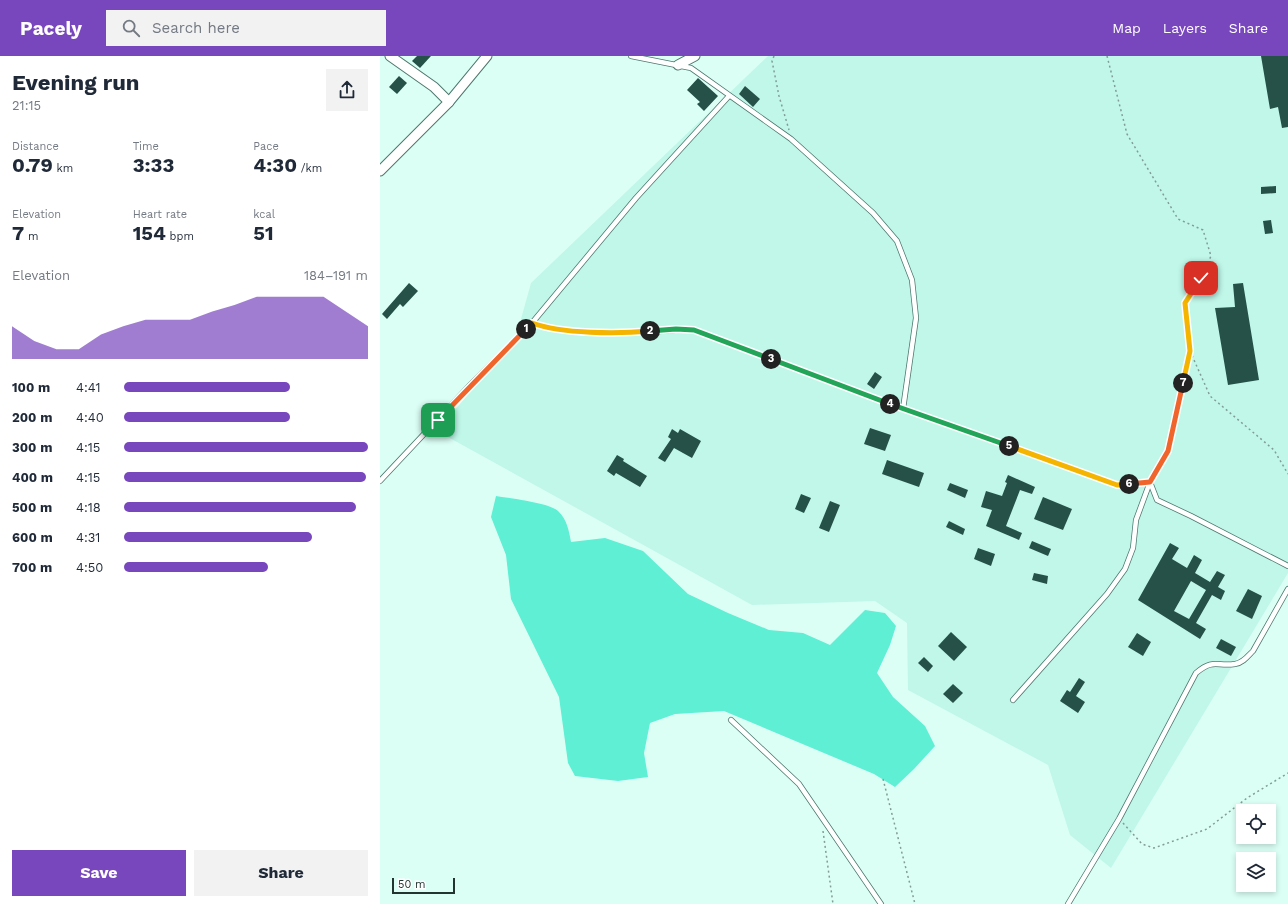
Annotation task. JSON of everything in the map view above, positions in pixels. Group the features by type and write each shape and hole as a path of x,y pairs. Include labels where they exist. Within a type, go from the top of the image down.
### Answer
{"street":[{"path":"390,56 434,87 449,102"},
{"path":"380,171 449,102 487,56"},
{"path":"678,65 695,56"}],"lane":[{"path":"631,56 691,68 791,139 873,213 897,241 912,280 916,318 903,409"},
{"path":"380,481 471,384 532,323 636,198 729,96"},
{"path":"532,323 544,328 594,331 640,332 676,329 694,330 903,409 1117,485 1150,482"},
{"path":"1150,482 1157,500 1288,566"},
{"path":"1013,700 1107,594 1125,569 1133,548 1136,520 1150,482"},
{"path":"1068,904 1119,819 1196,673 1204,666 1219,663 1235,664 1245,660 1253,651 1288,590"},
{"path":"731,720 799,784 881,904"}],"path":[{"path":"774,56 772,61 778,96 791,139"},
{"path":"1107,56 1127,134 1178,219 1203,230 1212,256 1201,278 1185,303 1190,351 1210,396 1274,450 1288,474"},
{"path":"1150,482 1168,451 1190,351"},
{"path":"1119,819 1142,844 1154,848 1207,829 1247,798 1288,773"},
{"path":"883,779 915,904"},
{"path":"822,830 832,904"}],"shaded area":[{"path":"768,56 1288,56 1288,573 1111,868 1070,835 1048,765 908,690 907,623 875,601 752,605 437,431 523,330 521,319 531,283"},
{"path":"496,496 528,501 554,508 566,521 571,542 605,538 643,551 688,594 769,630 803,633 830,645 865,610 885,613 896,626 890,645 877,673 893,697 925,726 935,746 895,787 874,774 724,711 675,714 650,723 644,753 648,777 618,781 575,776 568,763 559,697 511,599 506,555 491,517"}],"building":[{"path":"417,56 431,56 420,68 412,61"},
{"path":"1261,56 1288,56 1288,127 1282,128 1278,107 1270,109"},
{"path":"399,76 407,83 397,94 389,87"},
{"path":"698,78 718,96 704,111 697,104 700,102 687,90"},
{"path":"745,86 760,99 753,107 739,94"},
{"path":"1276,186 1276,193 1261,194 1261,187"},
{"path":"1271,220 1273,233 1265,234 1263,221"},
{"path":"409,283 418,291 403,307 400,304 387,319 382,314"},
{"path":"1243,283 1259,380 1228,385 1215,308 1235,307 1233,284"},
{"path":"875,372 882,377 874,389 867,384"},
{"path":"870,428 891,435 885,451 864,444"},
{"path":"672,429 678,433 680,429 701,441 692,458 674,448 665,462 658,458 671,439 668,437"},
{"path":"617,455 624,459 623,461 647,476 640,487 616,473 614,476 607,471"},
{"path":"887,460 924,473 919,487 882,474"},
{"path":"1008,475 1035,487 1032,494 1020,490 1006,526 1022,533 1019,540 986,526 992,510 981,507 986,491 1002,496 1007,483 1005,482"},
{"path":"950,483 968,490 965,498 947,490"},
{"path":"801,494 811,498 804,513 795,509"},
{"path":"1043,497 1072,509 1063,530 1034,519"},
{"path":"830,501 840,505 829,532 819,528"},
{"path":"949,521 965,529 963,535 946,527"},
{"path":"1032,541 1051,549 1048,556 1029,548"},
{"path":"1170,543 1179,548 1172,559 1187,568 1194,555 1202,560 1195,573 1210,582 1217,571 1225,575 1218,587 1225,591 1221,600 1212,595 1196,623 1206,629 1200,639 1138,600","holes":["1191,581 1206,590 1189,619 1174,611"]},
{"path":"978,548 995,554 991,566 974,559"},
{"path":"1034,573 1048,576 1047,584 1032,580"},
{"path":"1248,589 1262,596 1252,619 1236,611"},
{"path":"951,632 967,647 954,661 938,646"},
{"path":"1137,633 1151,642 1143,656 1128,647"},
{"path":"1221,639 1236,647 1231,656 1216,648"},
{"path":"924,657 933,666 928,672 918,663"},
{"path":"1079,678 1085,682 1076,696 1085,702 1078,713 1060,701 1067,690 1070,692"},
{"path":"953,684 963,693 953,703 943,694"}],"route":[{"path":"438,420 471,384 532,323 544,328 594,331 640,332 676,329 694,330 903,409 1041,457 1100,480 1117,485 1150,482 1168,451 1190,351 1185,303 1201,278"}]}
